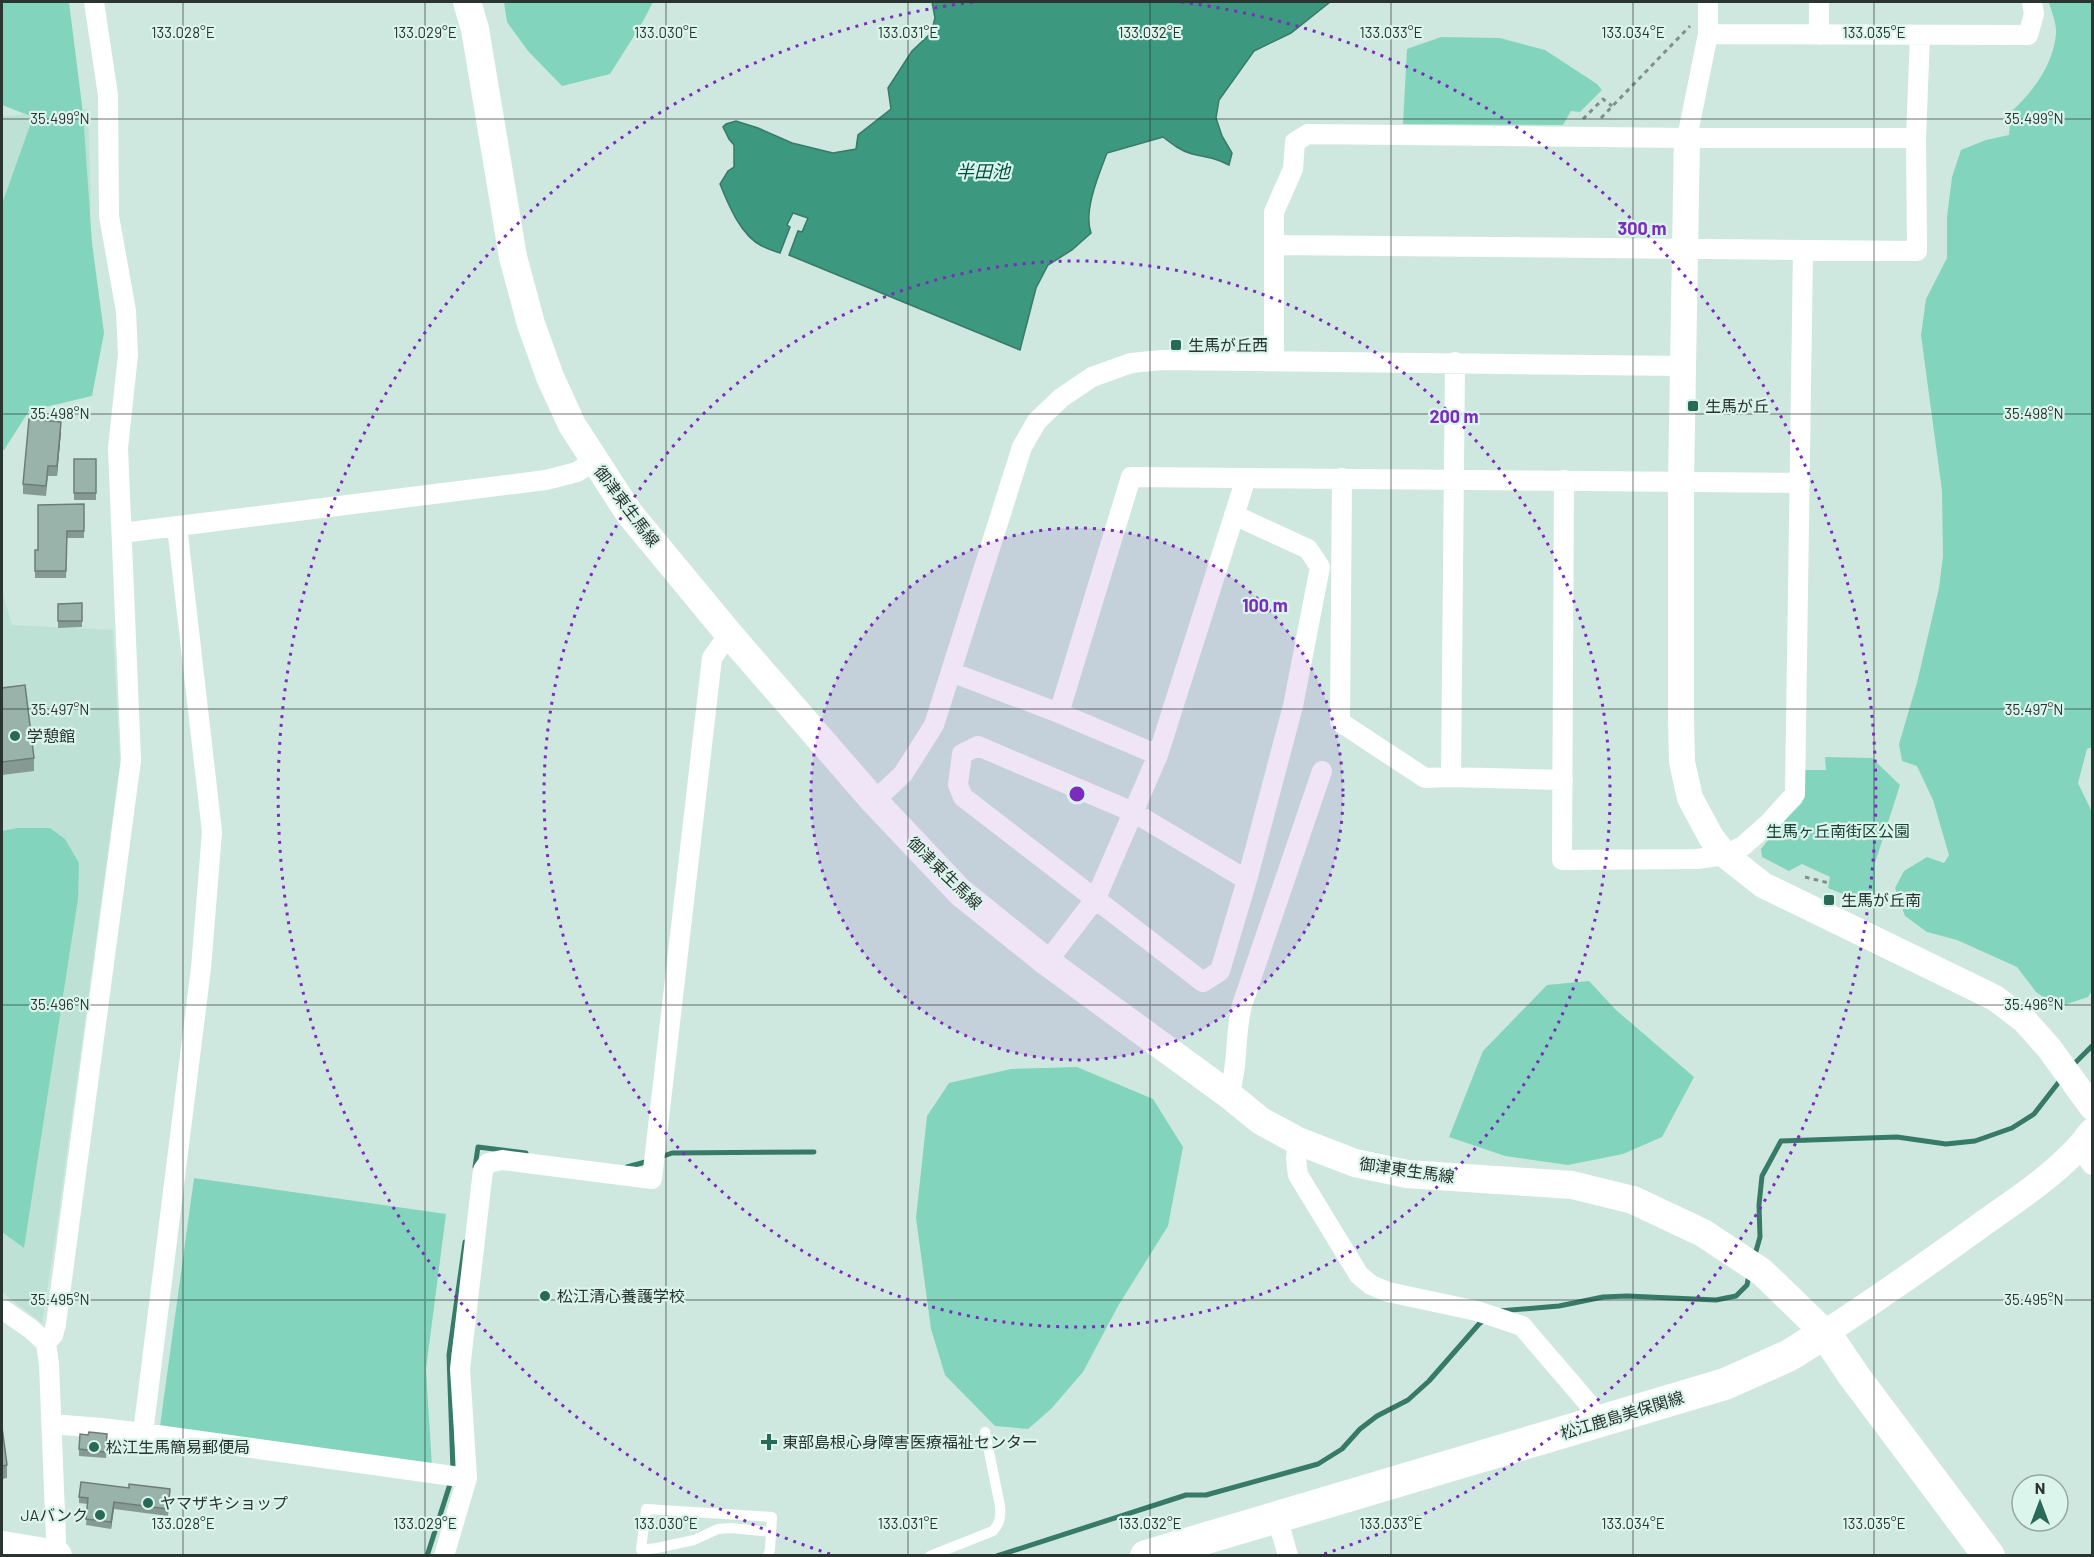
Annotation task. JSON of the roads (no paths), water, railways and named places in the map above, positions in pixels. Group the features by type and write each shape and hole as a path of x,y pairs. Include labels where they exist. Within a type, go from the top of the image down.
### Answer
{"main road":[{"name":"御津東生馬線","path":"468,2 476,29 513,257 531,324 550,377 568,415 594,461 629,513 729,634 874,801 960,892 1047,962 1261,1121 1298,1141 1355,1163 1407,1173 1572,1185 1633,1200 1703,1233 1751,1266 1825,1333"},
{"name":"松江鹿島美保関線","path":"1146,1556 1725,1384 1788,1356 1825,1333"},
{"path":"1825,1333 1854,1376 1989,1556"},
{"path":"2,1547 55,1555"}],"street":[{"path":"46,1343 53,1335 56,1324 131,760 118,448 128,356 126,311 109,216 108,95 94,2"},
{"path":"1819,2 1819,35"},
{"path":"1708,34 2028,35 2034,14 2032,2"},
{"path":"1708,4 1708,34 1687,138 1682,481 1682,762 1690,798 1711,837 1725,855 1763,885 1995,998 2025,1021 2049,1048 2092,1107"},
{"path":"1274,245 1917,251 1916,138 1920,35"},
{"path":"1274,360 1274,212 1293,169 1295,142 1308,134 1579,128 1687,138 1916,138"},
{"path":"1564,480 1562,860 1697,860 1725,855 1743,846 1769,823 1795,794 1803,251"},
{"path":"874,801 903,774 934,725 1022,447 1037,421 1061,398 1092,377 1131,363 1162,360 1683,366"},
{"path":"1451,777 1455,362"},
{"path":"122,533 546,480 577,472 594,461"},
{"path":"1059,713 1131,477 1798,483"},
{"path":"1047,962 1096,898 1158,755 1246,478"},
{"path":"1342,478 1340,722 1425,778 1563,780"},
{"path":"1234,515 1308,549 1320,567 1293,706 1247,880 1220,971 1203,982 963,797 958,785 962,754 978,746 1133,813 1247,880"},
{"path":"143,1434 201,968 212,832 177,526"},
{"path":"444,1556 457,1477 460,1369 483,1170 488,1163 502,1160 652,1179 712,658 729,634"},
{"path":"951,672 1059,713 1158,755"},
{"path":"1229,1095 1237,1064 1235,1040 1242,1005 1322,771"},
{"path":"1298,1141 1296,1159 1298,1175 1359,1275 1371,1285 1388,1292 1477,1311 1522,1326 1588,1403 1597,1423"},
{"path":"1825,1333 1869,1305 2088,1148"},
{"path":"2,1309 31,1329 46,1343 52,1424 55,1555"},
{"path":"52,1424 102,1428 457,1477"},
{"path":"1277,1517 1288,1556"}],"lane":[{"path":"930,1556 993,1531 998,1525 1001,1517 1000,1506 985,1432"},
{"path":"768,1556 770,1549 772,1517 646,1509 641,1550 694,1540 718,1530 731,1528 771,1532"}],"water":[{"name":"半田池","path":"932,2 1330,2 1291,33 1254,51 1219,100 1216,118 1222,136 1232,153 1229,165 1216,159 1184,151 1163,137 1107,153 1090,204 1091,233 1072,250 1048,265 1036,288 1020,350 789,255 798,231 802,232 808,218 793,213 787,225 790,227 780,253 762,246 754,241 742,227 731,210 720,184 728,171 734,167 734,145 723,127 736,121 792,143 833,153 856,149 858,135 891,109 888,88 912,51 931,33 935,18"}],"waterway":[{"path":"2072,1066 2092,1046"},
{"path":"1754,1258 1760,1237 1759,1205 1762,1176 1781,1141 1897,1137 1946,1144 1975,1141 2012,1128 2034,1114 2062,1078"},
{"path":"475,1167 478,1147 526,1153"},
{"path":"658,1158 672,1153 814,1152"},
{"path":"627,1167 649,1161"},
{"path":"453,1471 449,1355 465,1242"},
{"path":"1499,1311 1559,1306 1603,1297 1716,1300 1736,1296 1747,1285 1749,1275"},
{"path":"997,1556 1186,1495 1206,1495 1318,1464 1342,1449 1360,1429 1377,1416 1408,1400 1429,1381 1486,1319"},
{"path":"427,1556 451,1481"}],"place":[{"name":"生馬が丘西","path":"1176,345"},
{"name":"生馬が丘","path":"1693,406"},
{"name":"学憩館","path":"15,736"},
{"name":"生馬が丘南","path":"1829,900"},
{"name":"松江清心養護学校","path":"545,1296"},
{"name":"東部島根心身障害医療福祉センター","path":"769,1442"},
{"name":"松江生馬簡易郵便局","path":"94,1447"},
{"name":"ヤマザキショップ","path":"148,1503"},
{"name":"JAバンク","path":"100,1515"}],"park label":[{"name":"生馬ヶ丘南街区公園","path":"1838,831"}]}
